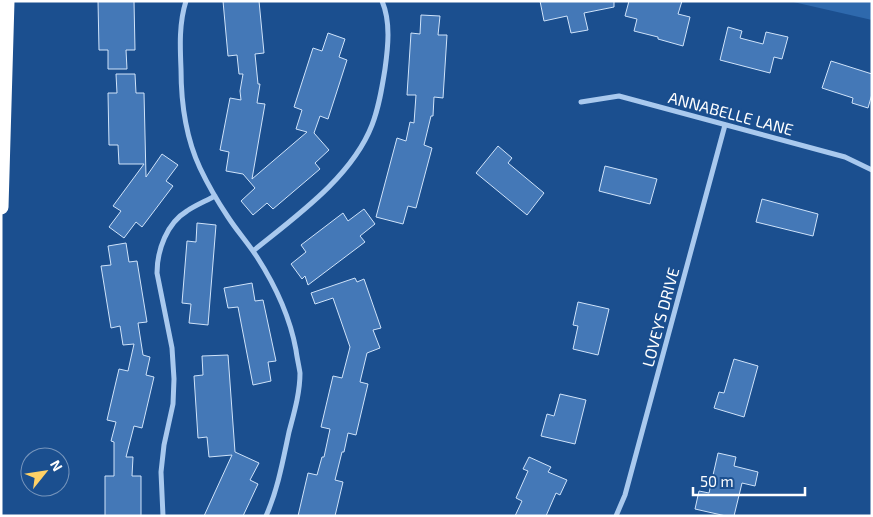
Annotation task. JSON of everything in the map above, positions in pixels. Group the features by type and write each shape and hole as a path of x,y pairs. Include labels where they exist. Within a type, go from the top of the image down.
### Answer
{"highway":[{"path":"1,207 7,1"}],"street":[{"path":"186,1 182,12 180,43 181,81 190,141 200,167 215,196 275,288 287,316 300,372 298,396 277,486 266,516"},
{"path":"252,251 314,202 350,163 362,146 377,109 387,55 388,28 382,1"},
{"name":"ANNABELLE LANE","path":"581,102 619,96 845,157 872,170"},
{"name":"LOVEYS DRIVE","path":"616,516 625,495 725,125"},
{"path":"163,516 161,472 164,445 173,404 174,379 172,348 157,264 166,234 176,220 186,211 215,196"}],"shaded area":[{"path":"789,1 872,1 872,20"}],"building":[{"path":"98,1 134,1 135,50 126,50 127,69 108,69 108,50 99,50"},
{"path":"223,1 259,1 264,53 255,54 258,84 260,84 257,103 265,104 252,179 307,132 296,129 302,110 294,107 313,48 322,51 328,33 345,39 339,57 347,60 328,119 320,116 314,133 329,150 315,163 320,169 273,209 267,203 253,215 241,201 255,188 243,174 226,171 229,152 220,150 230,98 241,100 240,91 243,74 239,74 237,55 228,56"},
{"path":"540,1 614,1 614,7 584,13 588,30 571,33 567,16 544,21"},
{"path":"629,1 682,1 678,14 690,17 683,46 634,31 637,19 625,16"},
{"path":"421,15 440,16 438,35 447,35 443,98 434,97 433,116 431,116 424,145 432,148 416,208 408,206 403,224 376,217 397,138 406,141 410,122 414,123 416,95 407,95 411,33 420,34"},
{"path":"728,27 742,31 740,38 763,44 766,32 788,37 782,59 774,57 770,73 720,60"},
{"path":"831,61 872,74 872,94 868,108 852,103 853,98 822,88"},
{"path":"116,74 135,74 136,93 144,93 146,177 162,154 178,165 166,181 173,186 142,227 136,222 124,238 109,227 121,211 113,206 144,164 119,164 118,145 109,145 108,93 117,93"},
{"path":"498,146 512,158 508,163 544,193 527,215 476,173"},
{"path":"605,166 657,179 650,204 599,191"},
{"path":"762,199 818,214 813,236 756,222"},
{"path":"364,209 375,224 360,236 365,242 308,285 305,276 302,279 291,264 306,252 301,245 343,213 348,221"},
{"path":"197,223 216,225 208,325 189,323 191,304 182,303 187,241 196,242"},
{"path":"126,243 129,262 137,261 147,322 138,323 143,355 150,357 146,375 154,377 142,428 134,426 126,457 133,457 132,476 141,476 141,516 105,516 105,476 114,476 114,442 111,441 116,422 107,420 119,369 128,371 134,344 123,345 120,326 111,328 101,266 111,265 108,246"},
{"path":"355,278 357,282 364,279 381,328 373,330 380,348 367,353 360,382 368,384 356,435 348,433 335,480 343,482 335,516 298,516 308,473 317,475 322,457 324,457 330,429 321,427 333,376 342,378 350,347 333,298 315,304 311,293"},
{"path":"252,283 255,301 263,300 276,361 268,362 271,381 253,385 238,307 228,308 224,288"},
{"path":"578,302 609,309 598,355 573,349 578,326 573,325"},
{"path":"228,355 235,452 259,463 250,480 258,484 243,516 204,516 232,455 209,457 207,437 198,438 194,376 203,375 202,356"},
{"path":"734,359 758,366 744,417 714,408 719,392 724,393"},
{"path":"560,394 586,400 575,444 541,436 547,414 554,416"},
{"path":"718,453 736,457 734,466 758,472 755,486 742,483 734,516 695,509 699,491 709,493"},
{"path":"529,457 551,467 548,472 567,480 560,495 556,493 546,516 515,516 522,501 516,498 528,471 523,469"}]}
